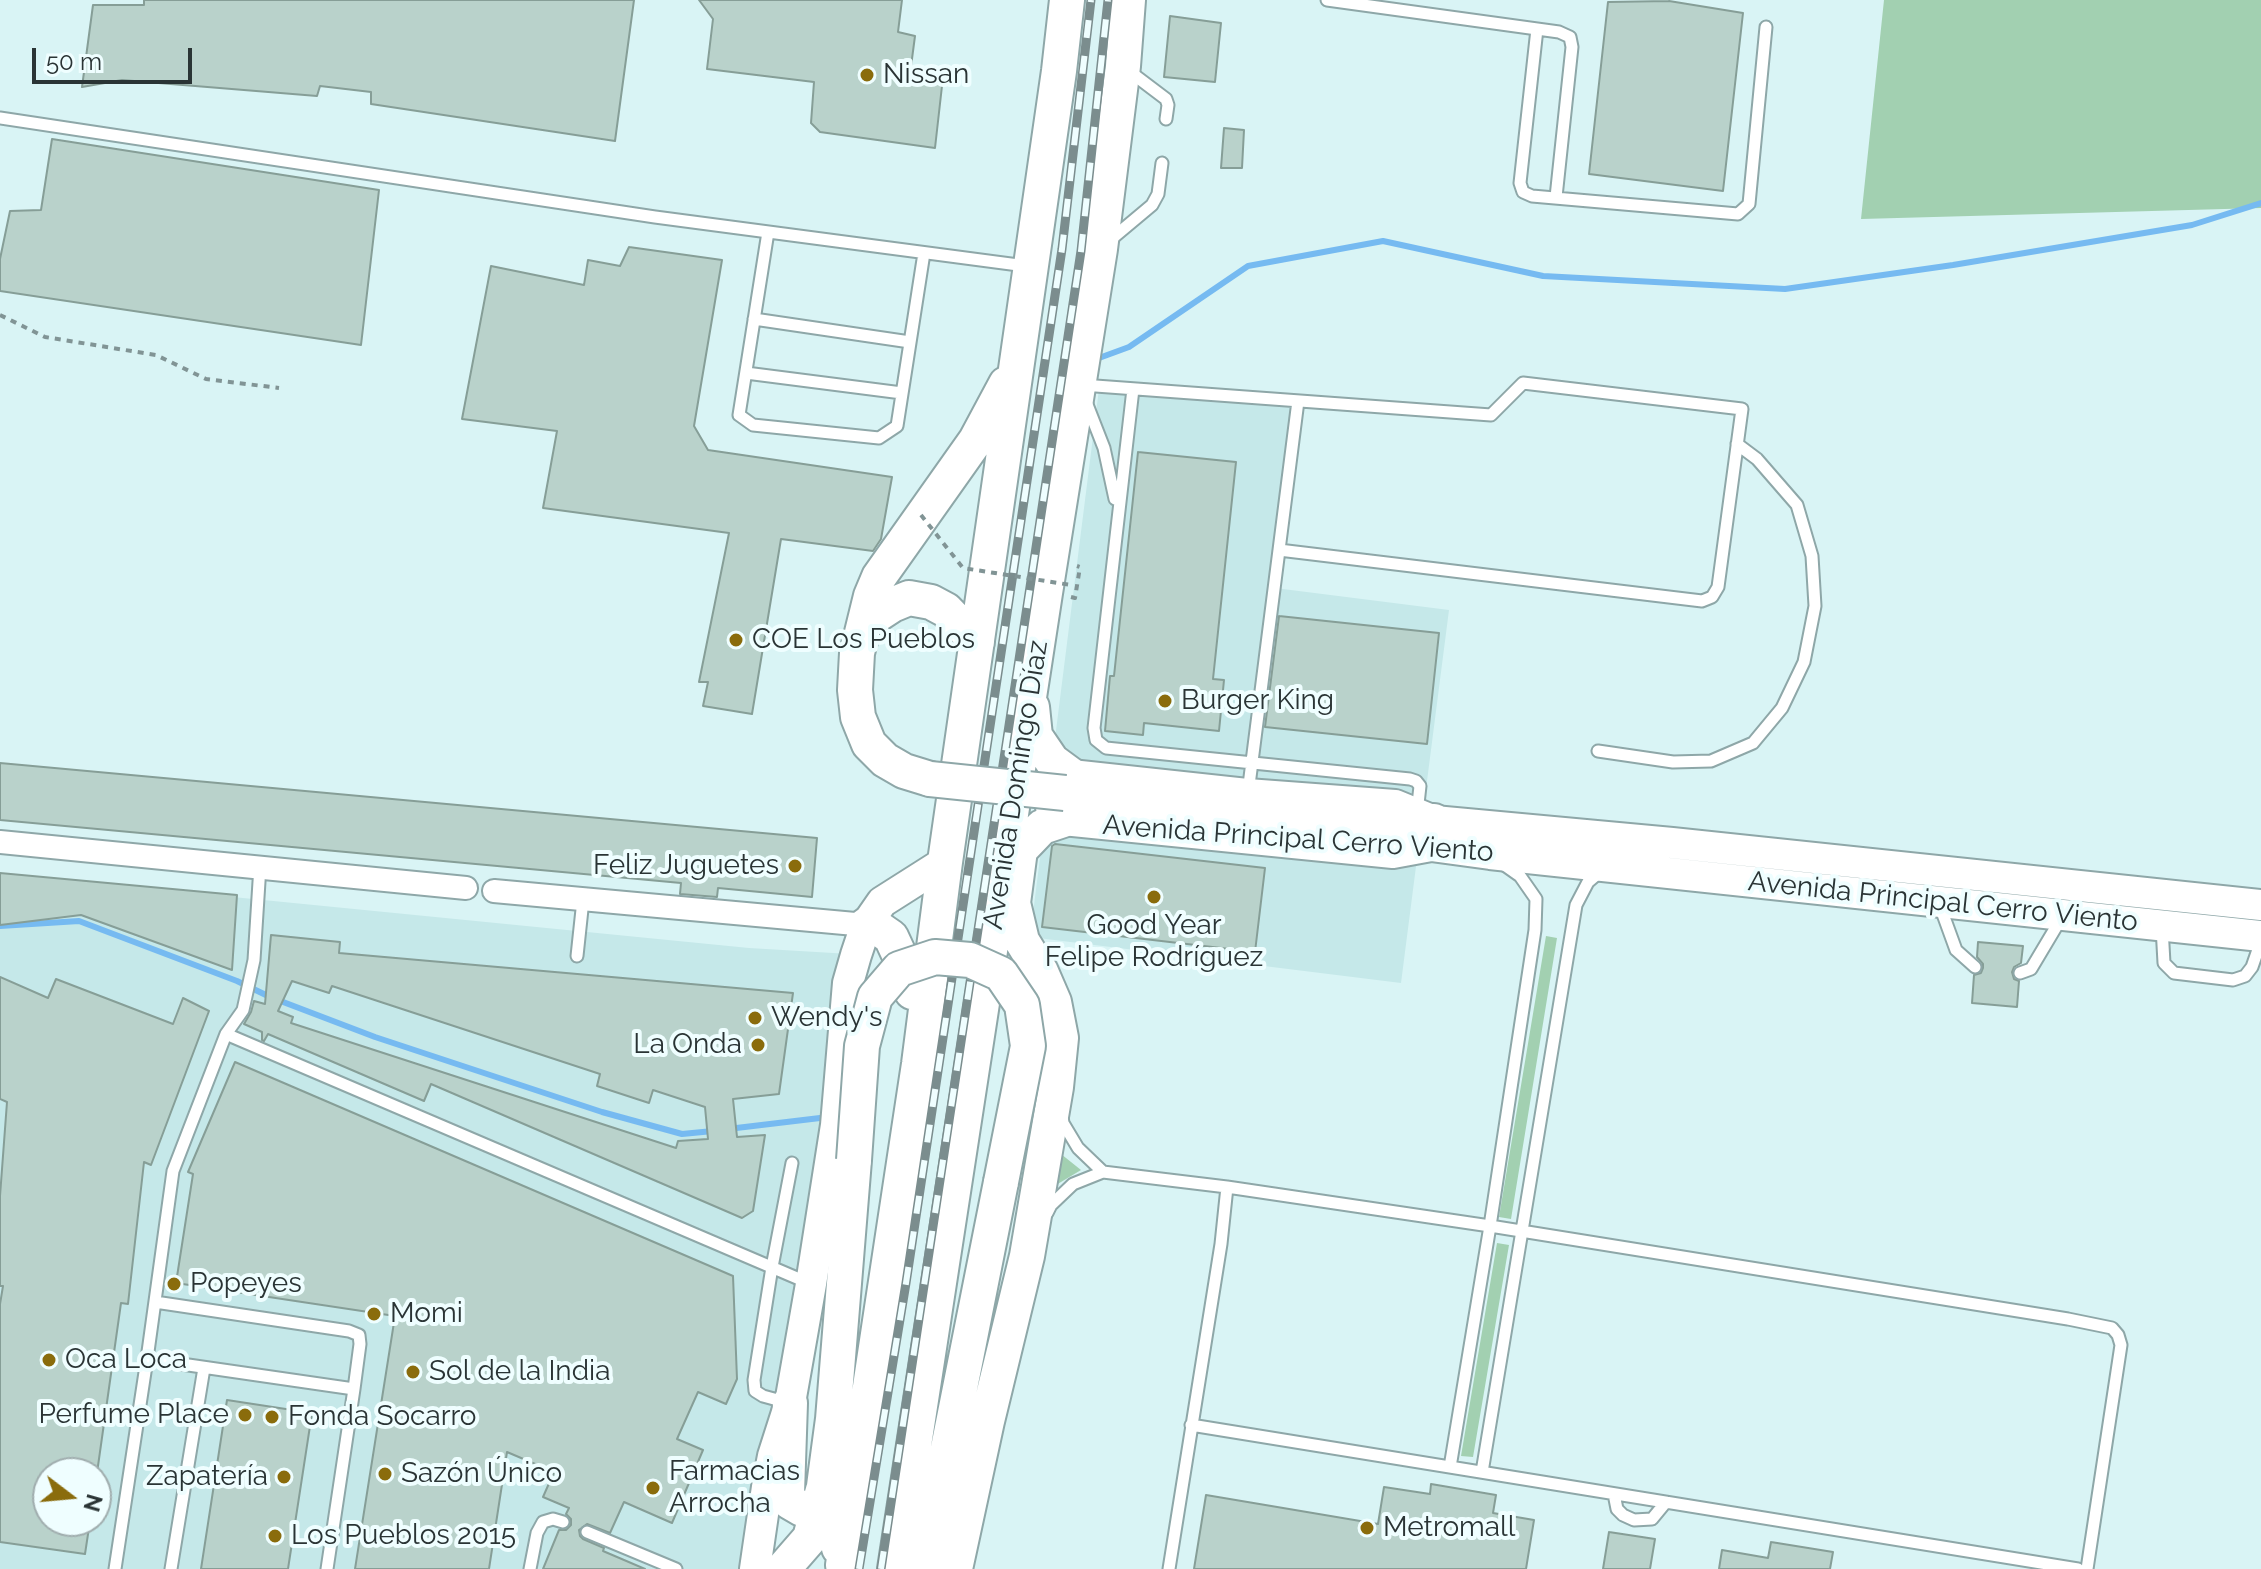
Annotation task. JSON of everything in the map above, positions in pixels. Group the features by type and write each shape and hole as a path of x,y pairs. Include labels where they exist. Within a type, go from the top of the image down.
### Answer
{"main road":[{"name":"Avenida Domingo Díaz","path":"824,1482 843,1565 919,1064 1067,0"},
{"name":"Avenida Domingo Díaz","path":"895,1569 1100,249 1123,66 1128,0"},
{"path":"1016,366 976,440 879,577 871,596 857,653 855,690 858,717 869,744 885,760 904,771 930,779 1373,827 1427,827"},
{"path":"866,622 909,598 931,602 946,610 977,642"},
{"path":"955,1569 1027,1256 1056,1087 1061,1038 1054,1002 1041,972 1022,941 1013,903 1035,736 1030,692"},
{"path":"1035,736 1052,761 1067,796"},
{"path":"1020,850 1067,796"},
{"path":"866,925 878,928 891,937 910,978 919,1064"},
{"path":"790,1403 787,1493 790,1502 802,1509 809,1508 824,1482 862,1046 875,997 899,969 935,957 970,960 1001,974 1022,1005 1028,1046 924,1569"},
{"path":"783,1569 810,1538 824,1482 876,1346"}],"street":[{"name":"Avenida Principal Cerro Viento","path":"1067,796 1247,794 1395,805 1427,827 1490,854 2261,939"},
{"name":"Avenida Principal Cerro Viento","path":"1067,796 1393,853 1427,827 1672,843 2261,905"},
{"path":"0,842 466,888"},
{"path":"755,1569 773,1456 790,1403 811,1284 836,1125 848,983 866,925 882,902 945,862"},
{"path":"494,891 866,925"}],"lane":[{"path":"1327,0 1559,32 1570,37 1572,47 1556,197"},
{"path":"1537,29 1520,183 1523,192 1532,196 1738,214 1749,204 1766,27"},
{"path":"1123,66 1166,99 1166,119"},
{"path":"0,118 655,217 1031,266"},
{"path":"1100,249 1152,205 1158,194 1162,163"},
{"path":"768,232 739,415 753,425 879,438 897,426 924,253"},
{"path":"754,319 910,342"},
{"path":"746,373 902,393"},
{"path":"1077,385 1491,415 1523,383 1742,409 1718,587 1712,597 1702,601 1279,550"},
{"path":"1077,385 1093,416 1104,448 1117,516"},
{"path":"1133,389 1094,728 1096,740 1106,748 1416,781 1420,786 1427,827"},
{"path":"1247,794 1298,401"},
{"path":"1598,751 1673,762 1711,761 1753,743 1782,708 1804,662 1815,606 1812,556 1797,505 1757,459 1737,444"},
{"path":"1450,1467 1535,930 1536,899 1520,876 1490,854"},
{"path":"1482,1472 1576,905 1588,882 1608,865"},
{"path":"115,1569 173,1171 226,1034 243,1010 254,960 260,866"},
{"path":"577,956 583,900"},
{"path":"1938,902 1956,950 1975,967"},
{"path":"2020,973 2031,969 2063,916"},
{"path":"2162,926 2164,963 2174,973 2233,980 2245,976 2252,967 2261,939"},
{"path":"226,1034 811,1284"},
{"path":"1056,1087 1063,1123 1078,1148 1103,1172"},
{"path":"790,1403 755,1391 754,1380 792,1163"},
{"path":"1027,1256 1051,1205 1073,1184 1103,1172 1490,1226 2112,1328 2121,1345 2087,1569"},
{"path":"1169,1569 1221,1244 1227,1187"},
{"path":"155,1302 359,1335 327,1569"},
{"path":"147,1359 354,1389"},
{"path":"171,1569 204,1368"},
{"path":"1191,1425 2078,1569"},
{"path":"1614,1494 1617,1509 1634,1520 1652,1519 1666,1502"},
{"path":"530,1569 537,1533 543,1522 553,1519 563,1522"},
{"path":"587,1532 676,1569"}],"path":[{"path":"0,315 45,337 156,355 206,379 279,388"},
{"path":"921,515 963,568 1071,585"}],"shaded area":[{"path":"1100,381 1297,406 1275,588 1449,610 1401,983 1030,937"},
{"path":"0,874 749,948 850,954 764,1569 0,1569"}],"green space":[{"path":"1884,0 2261,0 2261,208 1861,219"},
{"path":"1546,936 1557,938 1511,1219 1499,1217"},
{"path":"1061,1154 1081,1170 1056,1185"},
{"path":"1497,1243 1509,1245 1473,1457 1461,1456"}],"building":[{"path":"144,0 634,0 615,141 371,104 371,92 320,86 317,96 122,80 82,87 93,5 144,5"},
{"name":"Nissan","path":"699,0 902,0 898,32 915,36 910,74 943,77 935,148 820,132 811,123 814,82 707,69 713,19"},
{"path":"1669,1 1743,13 1723,191 1589,174 1608,2"},
{"path":"1170,16 1221,23 1215,82 1164,77"},
{"path":"1224,128 1244,130 1242,168 1221,168"},
{"path":"52,139 379,190 361,345 0,291 0,259 10,211 41,210"},
{"path":"629,247 722,260 694,426 708,450 892,477 881,539 873,551 781,539 752,714 703,706 708,682 699,682 729,533 543,508 557,431 462,419 491,266 584,285 588,260 620,266"},
{"path":"1138,452 1236,462 1213,679 1224,680 1219,731 1144,723 1143,735 1105,731 1110,676 1114,676"},
{"path":"1279,616 1439,633 1427,744 1265,727"},
{"path":"0,763 817,838 812,897 718,888 717,897 680,894 681,883 0,820"},
{"name":"Good Year Felipe Rodríguez","path":"1052,846 1265,868 1255,952 1042,927"},
{"path":"0,873 237,895 232,970 81,915 0,925"},
{"path":"271,935 340,942 339,953 793,993 779,1094 733,1099 737,1137 765,1135 753,1211 742,1218 431,1084 424,1101 268,1034 264,1041 262,1032 244,1024 254,1001 265,1004","holes":["292,981 329,993 332,986 600,1074 597,1086 649,1103 653,1090 705,1107 708,1139 678,1141 676,1148 291,1023 293,1017 278,1011"]},
{"path":"1978,942 2023,946 2021,963 2012,972 2014,979 2019,981 2017,1007 1972,1003 1974,975 1981,973 1983,968 1977,957"},
{"path":"0,977 48,998 56,979 173,1024 183,998 209,1011 151,1165 144,1162 128,1304 121,1303 99,1457 32,1457 32,1537 88,1537 85,1554 0,1542 0,1304 3,1286 0,1286 0,1196 7,1102 0,1099"},
{"path":"235,1062 733,1276 737,1379 726,1404 698,1392 677,1439 703,1450 672,1523 624,1502 610,1533 587,1524 579,1530 583,1539 604,1548 603,1551 645,1569 543,1569 559,1530 566,1530 571,1525 571,1519 566,1514 569,1508 543,1497 554,1472 507,1452 489,1569 355,1569 395,1316 176,1283 193,1174 188,1172"},
{"path":"227,1400 312,1413 288,1569 201,1569"},
{"name":"Metromall","path":"1431,1484 1496,1495 1493,1513 1534,1520 1526,1569 1194,1569 1206,1495 1378,1524 1384,1487 1430,1494"},
{"path":"1609,1532 1655,1539 1650,1569 1603,1569"},
{"path":"1771,1542 1833,1552 1830,1569 1719,1569 1722,1550 1768,1558"}],"waterway":[{"path":"1099,358 1129,347 1248,266 1383,241 1543,276 1785,289 2192,225 2261,203"},
{"path":"0,926 79,921 375,1037 602,1112 682,1134 713,1131"},
{"path":"728,1129 820,1118"}],"railway":[{"path":"859,1569 906,1283 1062,249 1091,0"},
{"path":"881,1569 1081,251 1108,0"}],"place":[{"name":"Nissan","path":"867,75"},
{"name":"COE Los Pueblos","path":"736,640"},
{"name":"Burger King","path":"1165,701"},
{"name":"Feliz Juguetes","path":"795,866"},
{"name":"Good Year Felipe Rodríguez","path":"1154,897"},
{"name":"Wendy's","path":"755,1018"},
{"name":"La Onda","path":"758,1045"},
{"name":"Popeyes","path":"174,1284"},
{"name":"Momi","path":"374,1314"},
{"name":"Oca Loca","path":"49,1360"},
{"name":"Sol de la India","path":"413,1372"},
{"name":"Perfume Place","path":"245,1415"},
{"name":"Fonda Socarro","path":"272,1417"},
{"name":"Sazón Único","path":"385,1474"},
{"name":"Zapatería","path":"284,1477"},
{"name":"Farmacias Arrocha","path":"653,1488"},
{"name":"Metromall","path":"1367,1528"},
{"name":"Los Pueblos 2015","path":"275,1536"}]}
